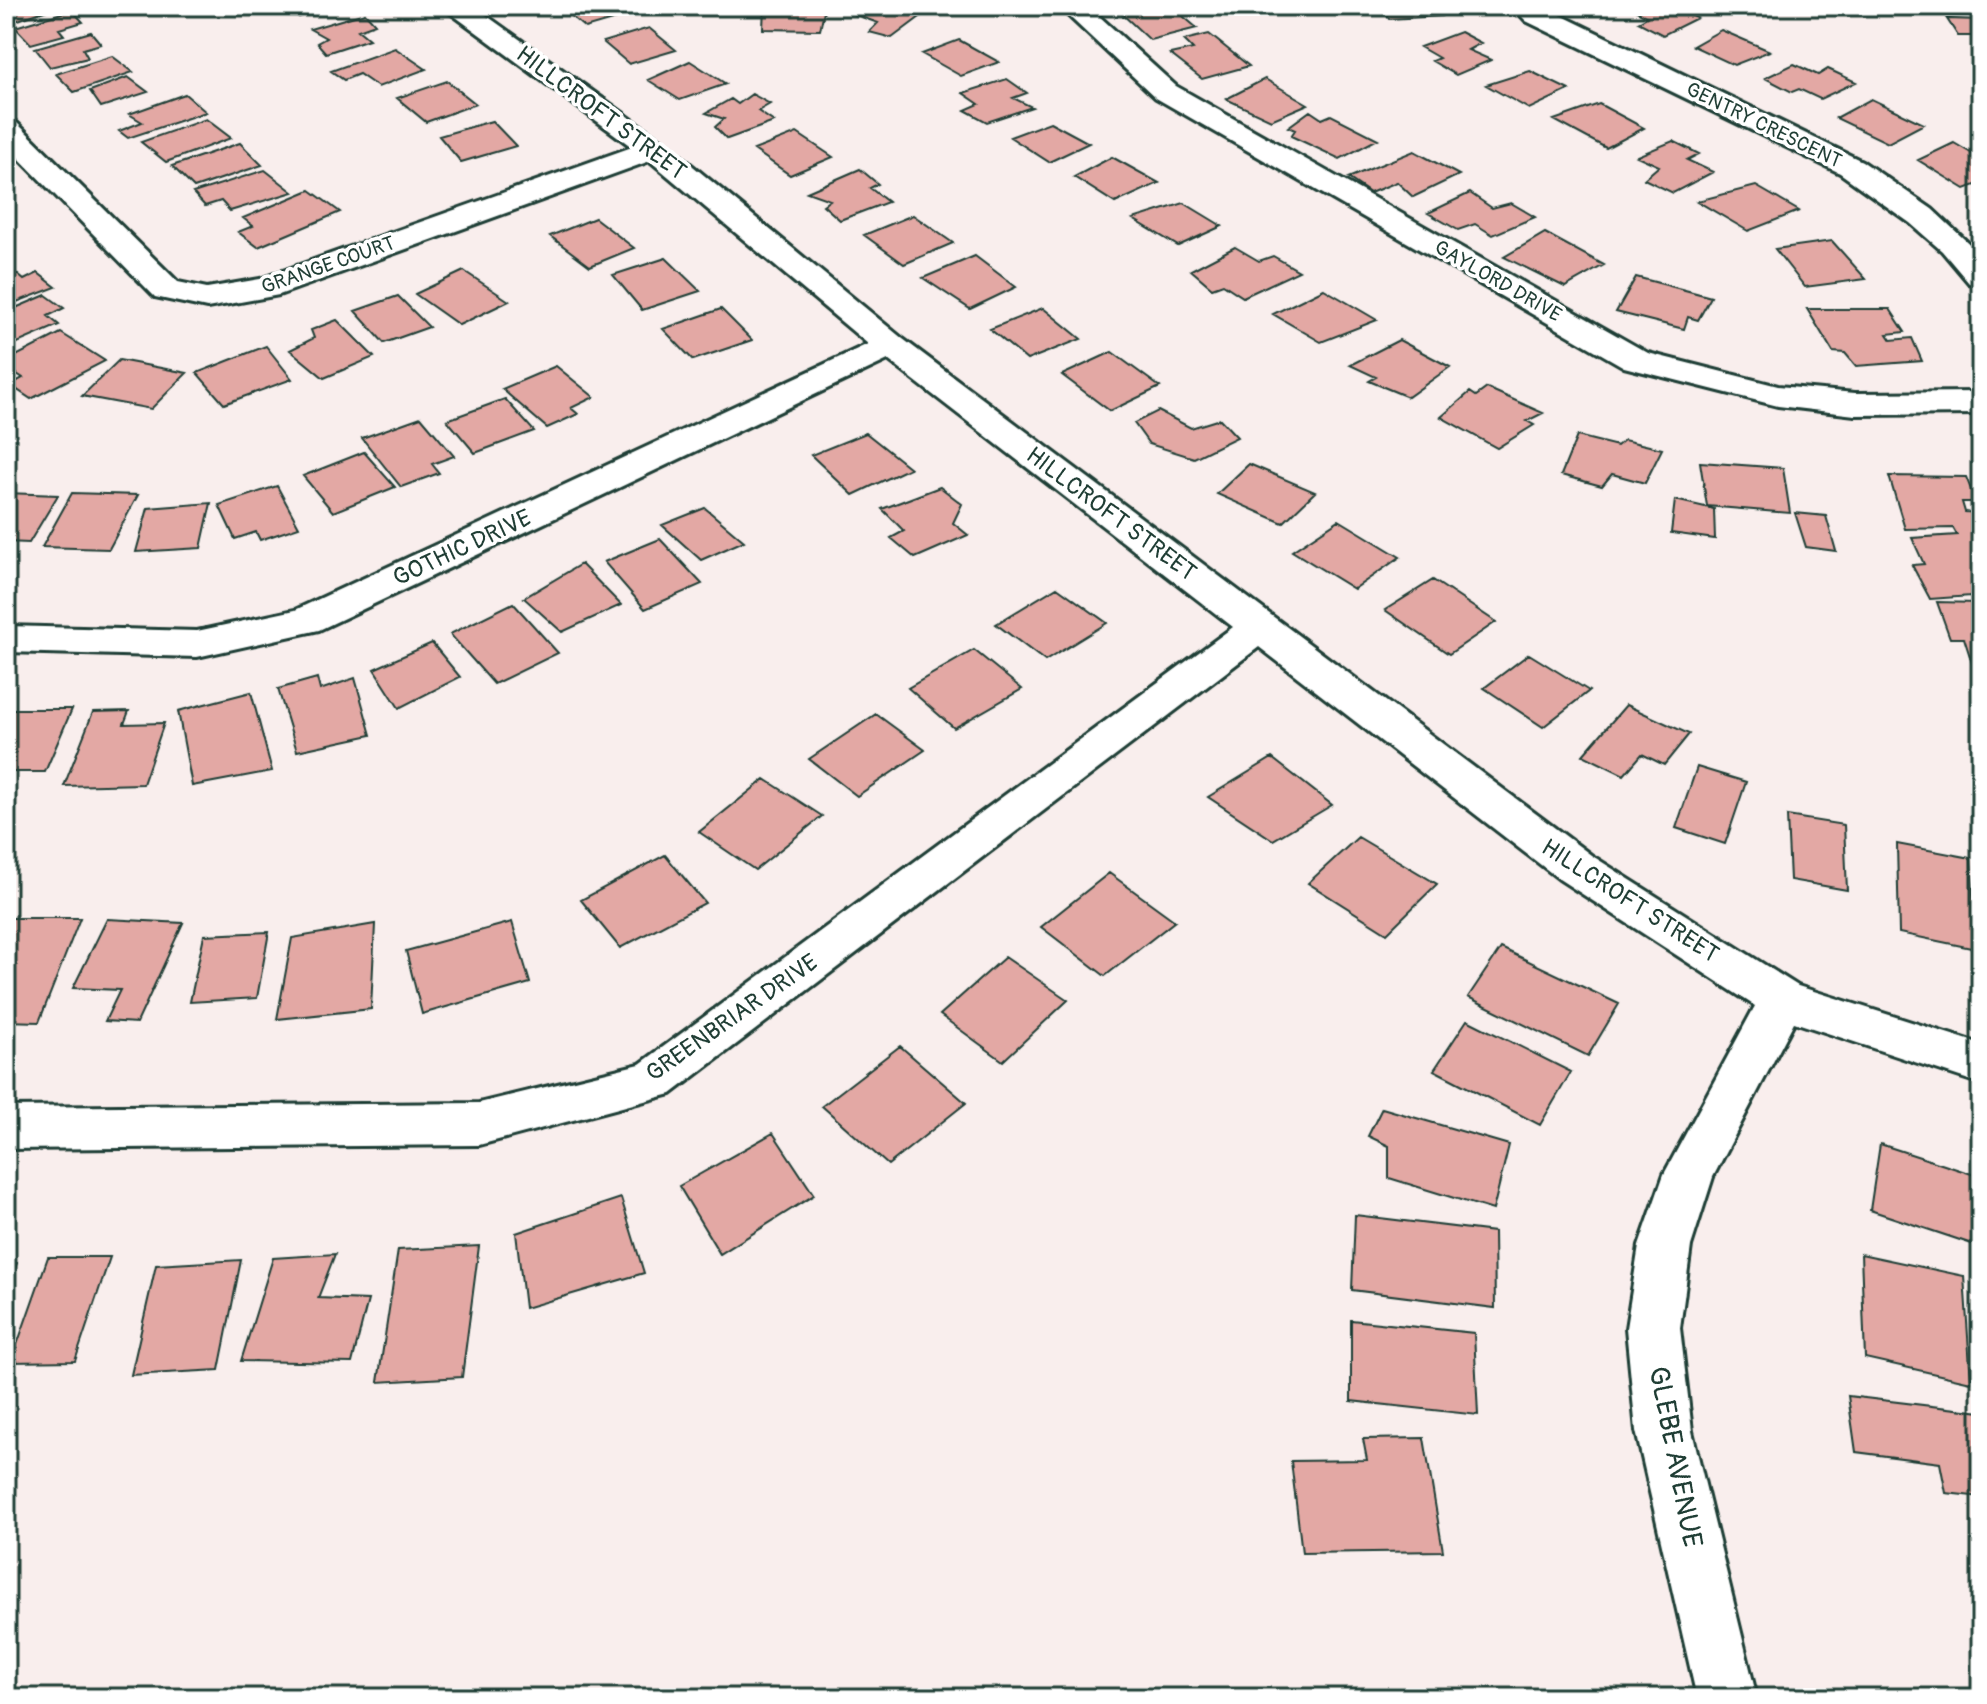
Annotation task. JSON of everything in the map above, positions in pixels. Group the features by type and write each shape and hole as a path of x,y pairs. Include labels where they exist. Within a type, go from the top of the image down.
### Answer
{"street":[{"name":"HILLCROFT STREET","path":"458,6 654,149 891,346 1575,867 1782,1000 1981,1064"},
{"name":"GAYLORD DRIVE","path":"1072,6 1166,92 1636,360 1778,396 1855,404 1981,403"},
{"name":"GENTRY CRESCENT","path":"1526,6 1536,15 1851,167 1890,192 1934,227 1981,276"},
{"name":"GRANGE COURT","path":"6,128 167,290 207,298 267,288 654,149"},
{"name":"GOTHIC DRIVE","path":"6,639 197,644 305,621 891,346"},
{"name":"GREENBRIAR DRIVE","path":"6,1128 479,1124 654,1080 1259,627"},
{"name":"GLEBE AVENUE","path":"1727,1698 1664,1431 1653,1328 1665,1246 1689,1174 1782,1000"}],"building":[{"path":"14,6 59,6 12,22 6,17 6,9"},
{"path":"287,6 334,6 299,17"},
{"path":"637,6 643,11 585,28 560,7"},
{"path":"764,6 825,6 820,30 763,29"},
{"path":"865,6 932,8 892,38 869,32 878,23 853,14"},
{"path":"1153,6 1171,6 1197,28 1150,40 1121,13"},
{"path":"1381,6 1435,6 1441,16 1389,19"},
{"path":"1628,6 1680,6 1676,9 1697,18 1663,35 1638,22 1647,17"},
{"path":"1937,6 1979,6 1981,16 1946,17"},
{"path":"72,10 83,22 59,29 64,35 31,44 15,27"},
{"path":"365,13 375,24 358,30 369,39 326,53 317,43 326,38 310,29"},
{"path":"1947,19 1981,20 1981,47 1974,36 1958,36"},
{"path":"649,28 676,50 629,64 603,42"},
{"path":"1721,30 1770,51 1734,65 1693,46"},
{"path":"91,32 101,44 83,49 88,58 50,67 35,48"},
{"path":"1460,32 1481,43 1468,50 1491,60 1456,75 1432,61 1439,58 1420,47"},
{"path":"1209,34 1249,66 1202,79 1170,54 1193,49 1184,40"},
{"path":"959,40 999,62 961,76 922,54"},
{"path":"395,48 426,69 378,87 359,74 344,80 331,71"},
{"path":"112,56 133,72 74,92 56,74"},
{"path":"690,61 726,84 680,100 648,80"},
{"path":"1794,64 1818,75 1828,69 1856,82 1820,99 1799,89 1792,92 1765,78"},
{"path":"1530,71 1569,90 1529,109 1486,85"},
{"path":"128,77 148,92 101,107 90,91"},
{"path":"1007,79 1027,93 1013,98 1032,107 987,122 965,110 979,104 963,93"},
{"path":"1265,79 1308,104 1271,120 1226,99"},
{"path":"447,81 476,104 426,122 397,98"},
{"path":"185,94 206,112 128,138 119,131 142,122 129,114"},
{"path":"752,94 770,104 758,111 774,122 727,139 715,127 724,119 706,113 731,99 738,104"},
{"path":"1871,99 1924,124 1888,143 1836,118"},
{"path":"1599,104 1644,128 1606,148 1554,120"},
{"path":"1310,111 1322,119 1331,115 1378,139 1340,159 1291,136 1295,130 1288,127"},
{"path":"206,119 231,138 166,162 141,142"},
{"path":"492,121 516,146 461,162 439,136"},
{"path":"1050,122 1089,143 1049,162 1010,137"},
{"path":"797,133 833,157 790,175 754,150"},
{"path":"1673,141 1699,154 1687,160 1713,172 1673,193 1644,179 1659,166 1637,156"},
{"path":"240,143 262,165 194,188 172,166"},
{"path":"1954,143 1981,159 1981,183 1965,189 1918,160"},
{"path":"1414,151 1459,175 1413,197 1397,182 1370,193 1348,178"},
{"path":"1112,157 1159,183 1115,203 1074,177"},
{"path":"860,169 878,184 870,188 888,202 840,220 823,205 830,200 807,192"},
{"path":"265,170 293,192 230,211 221,201 205,206 193,193"},
{"path":"1756,186 1799,211 1748,231 1697,201"},
{"path":"310,190 340,212 258,247 238,232 253,226 243,218"},
{"path":"1470,193 1492,208 1511,203 1535,217 1493,235 1475,224 1458,230 1428,213"},
{"path":"1184,203 1222,226 1178,246 1133,219"},
{"path":"913,215 953,243 904,264 864,235"},
{"path":"595,218 634,248 590,266 550,236"},
{"path":"1545,233 1604,265 1565,287 1504,257"},
{"path":"1832,241 1866,279 1805,287 1775,249"},
{"path":"1235,247 1259,261 1273,256 1299,271 1243,297 1223,284 1212,288 1191,270"},
{"path":"975,256 1016,287 970,309 923,278"},
{"path":"666,258 700,291 642,310 613,275"},
{"path":"11,269 24,280 38,273 56,287 6,306 6,271"},
{"path":"464,271 509,301 459,325 415,294"},
{"path":"1636,277 1711,297 1698,320 1688,317 1684,329 1616,312"},
{"path":"1324,289 1377,320 1321,342 1273,314"},
{"path":"46,295 64,308 48,316 59,325 6,348 6,312"},
{"path":"398,296 429,327 384,343 355,311"},
{"path":"1043,308 1081,339 1027,360 990,329"},
{"path":"721,309 752,340 693,360 663,329"},
{"path":"1807,309 1890,309 1905,332 1887,334 1891,340 1912,338 1922,361 1856,366 1845,353 1833,352"},
{"path":"337,320 374,357 324,378 290,350 314,338 311,330"},
{"path":"61,333 105,361 31,399 10,385 23,378 6,367 6,361"},
{"path":"1399,340 1450,367 1408,397 1369,381 1376,377 1350,365"},
{"path":"266,346 292,379 224,404 197,373"},
{"path":"1112,352 1160,387 1110,411 1062,375"},
{"path":"119,360 187,373 151,409 82,396"},
{"path":"556,366 594,397 571,408 578,414 547,428 502,389"},
{"path":"1487,388 1543,413 1527,421 1534,425 1497,448 1441,417 1470,392 1476,396"},
{"path":"505,399 534,431 475,453 447,420"},
{"path":"1158,411 1191,428 1220,419 1237,437 1194,458 1149,444 1134,423"},
{"path":"421,417 454,456 432,464 439,473 401,487 362,438"},
{"path":"866,433 910,468 853,495 811,455"},
{"path":"1577,436 1617,446 1624,440 1662,449 1645,483 1612,474 1602,486 1561,475"},
{"path":"364,452 395,487 333,512 303,476"},
{"path":"1700,462 1783,468 1790,513 1707,506"},
{"path":"1249,464 1315,492 1283,523 1217,494"},
{"path":"1889,476 1966,477 1976,502 1962,502 1965,512 1981,513 1981,672 1975,672 1964,638 1950,638 1937,602 1977,603 1971,596 1930,599 1912,565 1924,564 1912,538 1957,535 1953,528 1905,529"},
{"path":"277,486 299,527 260,540 256,532 235,539 219,505"},
{"path":"940,487 962,504 953,523 968,535 915,558 891,538 904,531 882,509"},
{"path":"6,493 58,495 29,543 6,542"},
{"path":"72,493 138,495 109,549 42,547"},
{"path":"1675,500 1714,509 1715,539 1671,533"},
{"path":"211,503 201,548 136,552 148,508"},
{"path":"705,508 744,541 701,560 662,525"},
{"path":"1795,513 1826,516 1836,551 1806,547"},
{"path":"1339,520 1400,557 1354,589 1292,551"},
{"path":"660,539 702,584 645,609 604,562"},
{"path":"581,564 621,605 562,632 524,598"},
{"path":"1433,580 1496,622 1449,654 1385,610"},
{"path":"1057,587 1107,623 1045,661 996,624"},
{"path":"513,603 558,653 494,684 450,634"},
{"path":"432,643 460,677 399,708 374,669"},
{"path":"974,650 1022,689 954,728 908,688"},
{"path":"1529,654 1589,691 1543,727 1484,688"},
{"path":"317,678 320,690 355,678 371,735 297,751 278,689"},
{"path":"251,692 272,771 192,786 178,711"},
{"path":"1626,705 1689,734 1664,765 1642,754 1624,775 1583,755"},
{"path":"6,709 72,709 45,772 6,772"},
{"path":"129,711 124,724 164,723 143,784 64,786 93,712"},
{"path":"876,714 925,750 857,796 809,759"},
{"path":"1272,758 1332,805 1273,840 1208,797"},
{"path":"1697,767 1746,782 1725,844 1676,828"},
{"path":"765,779 822,816 755,870 699,832"},
{"path":"1787,816 1844,825 1847,890 1790,880"},
{"path":"1358,837 1437,884 1387,933 1308,883"},
{"path":"1897,844 1971,858 1976,949 1899,933"},
{"path":"665,855 705,903 620,948 581,900"},
{"path":"1109,873 1175,921 1105,976 1041,927"},
{"path":"6,918 80,918 39,1022 6,1021 9,995 6,995"},
{"path":"107,919 183,923 137,1023 105,1021 120,990 73,988"},
{"path":"512,922 530,983 422,1014 406,951"},
{"path":"375,924 371,1009 277,1019 292,938"},
{"path":"269,932 257,998 190,1002 204,935"},
{"path":"1501,948 1619,1004 1588,1056 1468,997"},
{"path":"1005,957 1068,1000 1003,1061 940,1015"},
{"path":"1467,1020 1571,1072 1540,1125 1434,1070"},
{"path":"900,1046 966,1103 888,1165 822,1106"},
{"path":"1382,1108 1509,1145 1493,1210 1389,1178 1389,1146 1368,1136"},
{"path":"773,1133 814,1195 720,1254 679,1186"},
{"path":"1880,1144 1981,1177 1981,1247 1870,1210"},
{"path":"621,1198 644,1273 525,1308 516,1233"},
{"path":"1355,1215 1494,1232 1495,1308 1352,1290"},
{"path":"479,1246 462,1377 378,1382 398,1250"},
{"path":"335,1254 318,1298 368,1300 352,1363 241,1361 273,1258"},
{"path":"1861,1254 1964,1276 1971,1382 1865,1358"},
{"path":"48,1257 110,1257 75,1361 11,1362"},
{"path":"241,1260 219,1370 131,1375 156,1265"},
{"path":"6,1263 17,1263 6,1294"},
{"path":"1351,1320 1474,1333 1478,1415 1351,1401"},
{"path":"1848,1396 1981,1412 1981,1497 1946,1493 1940,1463 1856,1452"},
{"path":"1424,1438 1443,1551 1302,1553 1291,1461 1367,1460 1363,1439"}]}
